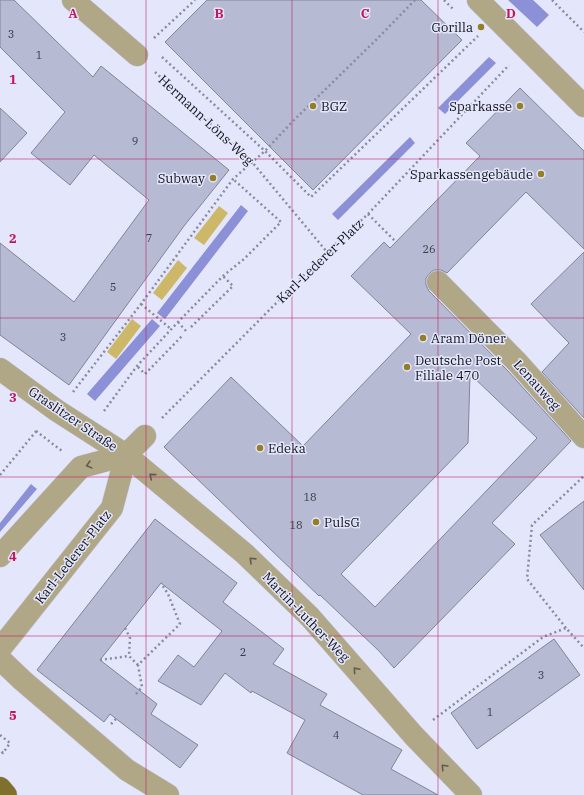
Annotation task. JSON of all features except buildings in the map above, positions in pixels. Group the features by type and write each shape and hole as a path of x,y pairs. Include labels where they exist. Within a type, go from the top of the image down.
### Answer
{"main road":[{"path":"0,788 6,795"}],"street":[{"path":"73,0 136,55"},
{"path":"478,0 584,106"},
{"name":"Lenauweg","path":"438,282 517,362 584,437"},
{"name":"Graslitzer Straße","path":"0,369 56,410 126,455"},
{"path":"0,556 82,466 126,455 145,436"},
{"name":"Karl-Lederer-Platz","path":"0,649 112,508 126,455"},
{"name":"Martin-Luther-Weg","path":"126,455 245,554 310,617 414,736 470,795"},
{"path":"0,659 22,680 127,770 168,795"}],"path":[{"path":"158,35 195,0"},
{"path":"75,390 141,304 233,179 265,151 294,120 415,0"},
{"path":"552,0 584,32"},
{"path":"159,55 265,151 311,197 479,35"},
{"name":"Hermann-Löns-Weg","path":"136,55 252,162 327,252"},
{"name":"Karl-Lederer-Platz","path":"145,436 327,252 368,214 509,65"},
{"path":"104,411 137,366 178,322 223,276 244,259 281,222 233,179"},
{"path":"368,214 396,242"},
{"path":"191,327 233,286 223,276"},
{"path":"141,304 171,330"},
{"path":"178,322 186,331"},
{"path":"137,366 145,374 182,336"},
{"path":"0,475 36,431"},
{"path":"584,476 532,525 527,579 584,648"},
{"path":"138,665 180,624 168,594 161,583"},
{"path":"125,628 130,638 129,656 138,665 142,687 136,694"},
{"path":"414,736 544,637 566,628"},
{"path":"100,660 129,656"},
{"path":"0,735 10,743 3,753 0,750"}],"shaded area":[{"path":"219,206 228,213 204,245 194,238"},
{"path":"178,260 187,268 162,300 153,293"},
{"path":"132,319 141,326 116,359 107,352"}],"water":[{"path":"508,0 533,0 549,15 537,27"},
{"path":"489,57 496,63 445,114 438,108"},
{"path":"410,137 415,143 338,220 332,214"},
{"path":"241,205 248,211 165,319 157,313"},
{"path":"152,319 160,326 95,401 87,394"},
{"path":"31,484 37,489 0,532 0,523"}],"place":[{"name":"Gorilla","path":"481,27"},
{"name":"BGZ","path":"313,106"},
{"name":"Sparkasse","path":"520,106"},
{"name":"Sparkassengebäude","path":"541,174"},
{"name":"Subway","path":"213,178"},
{"name":"Aram Döner","path":"423,338"},
{"name":"Deutsche Post Filiale 470","path":"407,367"},
{"name":"Edeka","path":"260,448"},
{"name":"PulsG","path":"316,522"}]}
